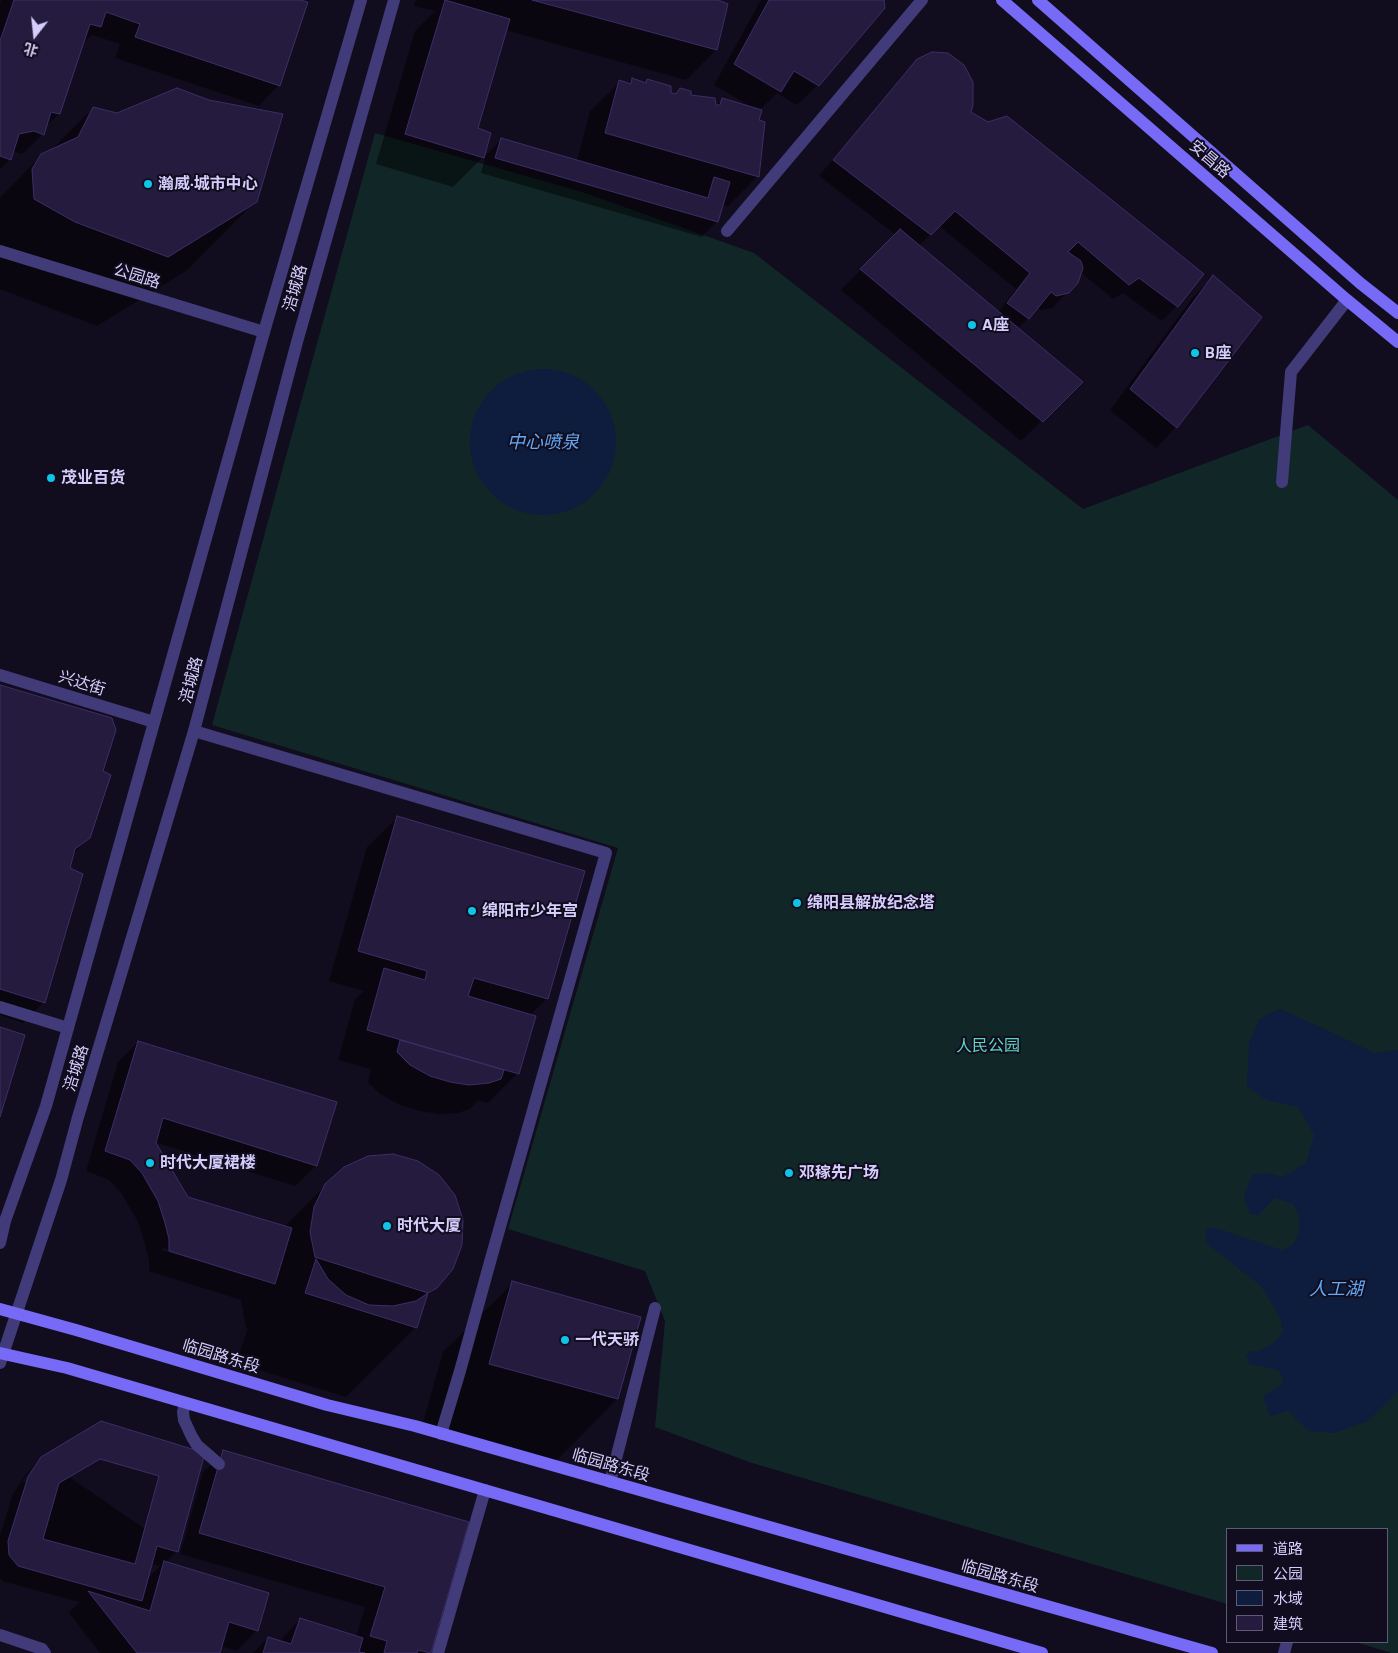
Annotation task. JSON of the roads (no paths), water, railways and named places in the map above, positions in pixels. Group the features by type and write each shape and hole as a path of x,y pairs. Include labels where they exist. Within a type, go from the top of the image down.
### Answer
{"main road":[{"name":"安昌路","path":"1002,0 1347,300 1398,342"},
{"name":"安昌路","path":"1038,0 1352,276 1398,314"},
{"name":"临园路东段","path":"0,1309 327,1405 441,1434 1212,1653"},
{"path":"1,1357 67,1368 1042,1653"}],"street":[{"name":"涪城路","path":"0,1243 5,1221 46,1106 264,332 361,0"},
{"name":"涪城路","path":"1,1357 61,1180 81,1107 194,731 297,342 394,0"},
{"path":"727,231 922,0"},
{"name":"公园路","path":"0,251 264,332"},
{"path":"1282,482 1291,372 1347,300"},
{"name":"兴达街","path":"0,675 154,722"},
{"path":"194,731 606,853 441,1434"},
{"path":"0,1007 68,1028"},
{"path":"610,1482 655,1308"},
{"path":"185,1403 184,1420 196,1445 220,1464"},
{"path":"438,1653 485,1490"},
{"path":"0,1635 42,1649 44,1653"}],"water":[{"name":"中心喷泉","path":"543,369 571,374 595,390 611,414 616,442 611,470 595,494 571,510 543,515 515,510 491,494 475,470 470,442 475,414 491,390 515,374"},
{"name":"人工湖","path":"1280,1009 1375,1053 1398,1050 1398,1391 1368,1421 1334,1433 1309,1431 1288,1411 1270,1416 1263,1396 1281,1385 1283,1378 1278,1370 1249,1364 1246,1356 1250,1351 1259,1351 1277,1339 1283,1332 1280,1318 1261,1286 1207,1244 1205,1230 1213,1227 1282,1250 1294,1244 1299,1231 1299,1216 1293,1204 1275,1198 1258,1215 1250,1214 1244,1196 1253,1174 1268,1173 1283,1177 1306,1163 1314,1135 1298,1107 1266,1100 1247,1086 1249,1043 1259,1019"}],"place":[{"name":"瀚威·城市中心","path":"148,184"},
{"name":"A座","path":"972,325"},
{"name":"B座","path":"1195,353"},
{"name":"茂业百货","path":"51,478"},
{"name":"绵阳县解放纪念塔","path":"797,903"},
{"name":"绵阳市少年宫","path":"472,911"},
{"name":"时代大厦裙楼","path":"150,1163"},
{"name":"邓稼先广场","path":"789,1173"},
{"name":"时代大厦","path":"387,1226"},
{"name":"一代天骄","path":"565,1340"}],"park label":[{"name":"人民公园","path":"988,1046"}]}
